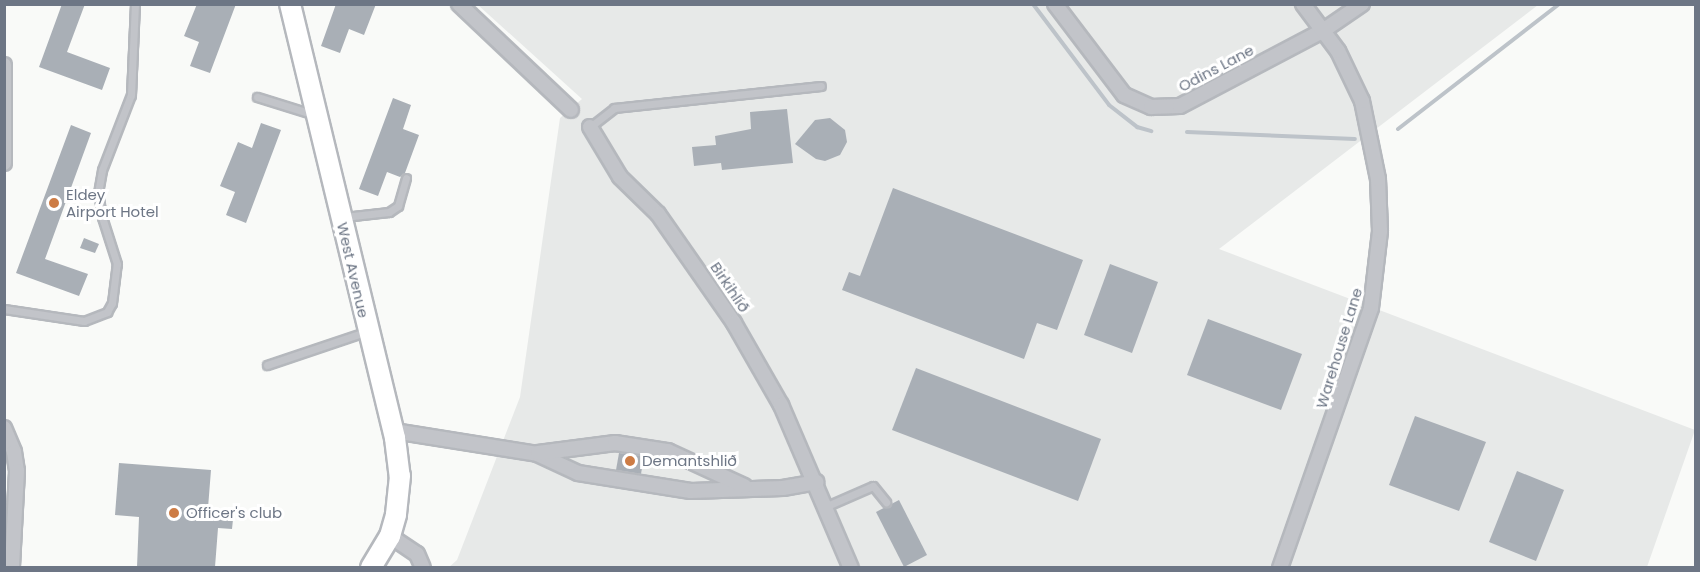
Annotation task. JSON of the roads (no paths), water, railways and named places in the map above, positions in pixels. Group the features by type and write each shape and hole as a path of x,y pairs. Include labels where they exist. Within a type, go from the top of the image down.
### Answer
{"street":[{"name":"West Avenue","path":"290,4 394,431 400,496 390,536 371,567"},
{"path":"459,4 571,110"},
{"name":"Odins Lane","path":"1055,4 1124,95 1151,107 1180,106 1324,30 1362,4"},
{"name":"Warehouse Lane","path":"1280,567 1371,308 1378,257 1378,179 1369,127 1350,74 1324,30 1303,4"},
{"path":"4,65 4,164"},
{"name":"Birkihlíð","path":"590,127 620,177 658,214 717,295 781,405 827,506 851,567"},
{"path":"4,428 14,452 10,471 12,567"},
{"path":"394,431 537,454 578,473 691,492 746,487 783,488 816,482"},
{"path":"537,454 615,442 668,451 746,487"},
{"path":"390,536 417,554 423,567"}],"lane":[{"path":"4,309 77,322 100,317 112,303 117,264 99,193 102,170 130,95 135,4"},
{"path":"590,127 614,108 821,86"},
{"path":"258,97 318,116"},
{"path":"341,217 388,212 398,206 406,178"},
{"path":"267,365 368,331"},
{"path":"827,506 873,486 886,502"}],"waterway":[{"path":"1033,4 1109,105 1137,127 1151,131"},
{"path":"1398,129 1559,4"},
{"path":"1187,132 1355,139"}],"place":[{"name":"Eldey Airport Hotel","path":"54,203"},
{"name":"Demantshlið","path":"630,461"},
{"name":"Officer's club","path":"174,513"}]}
